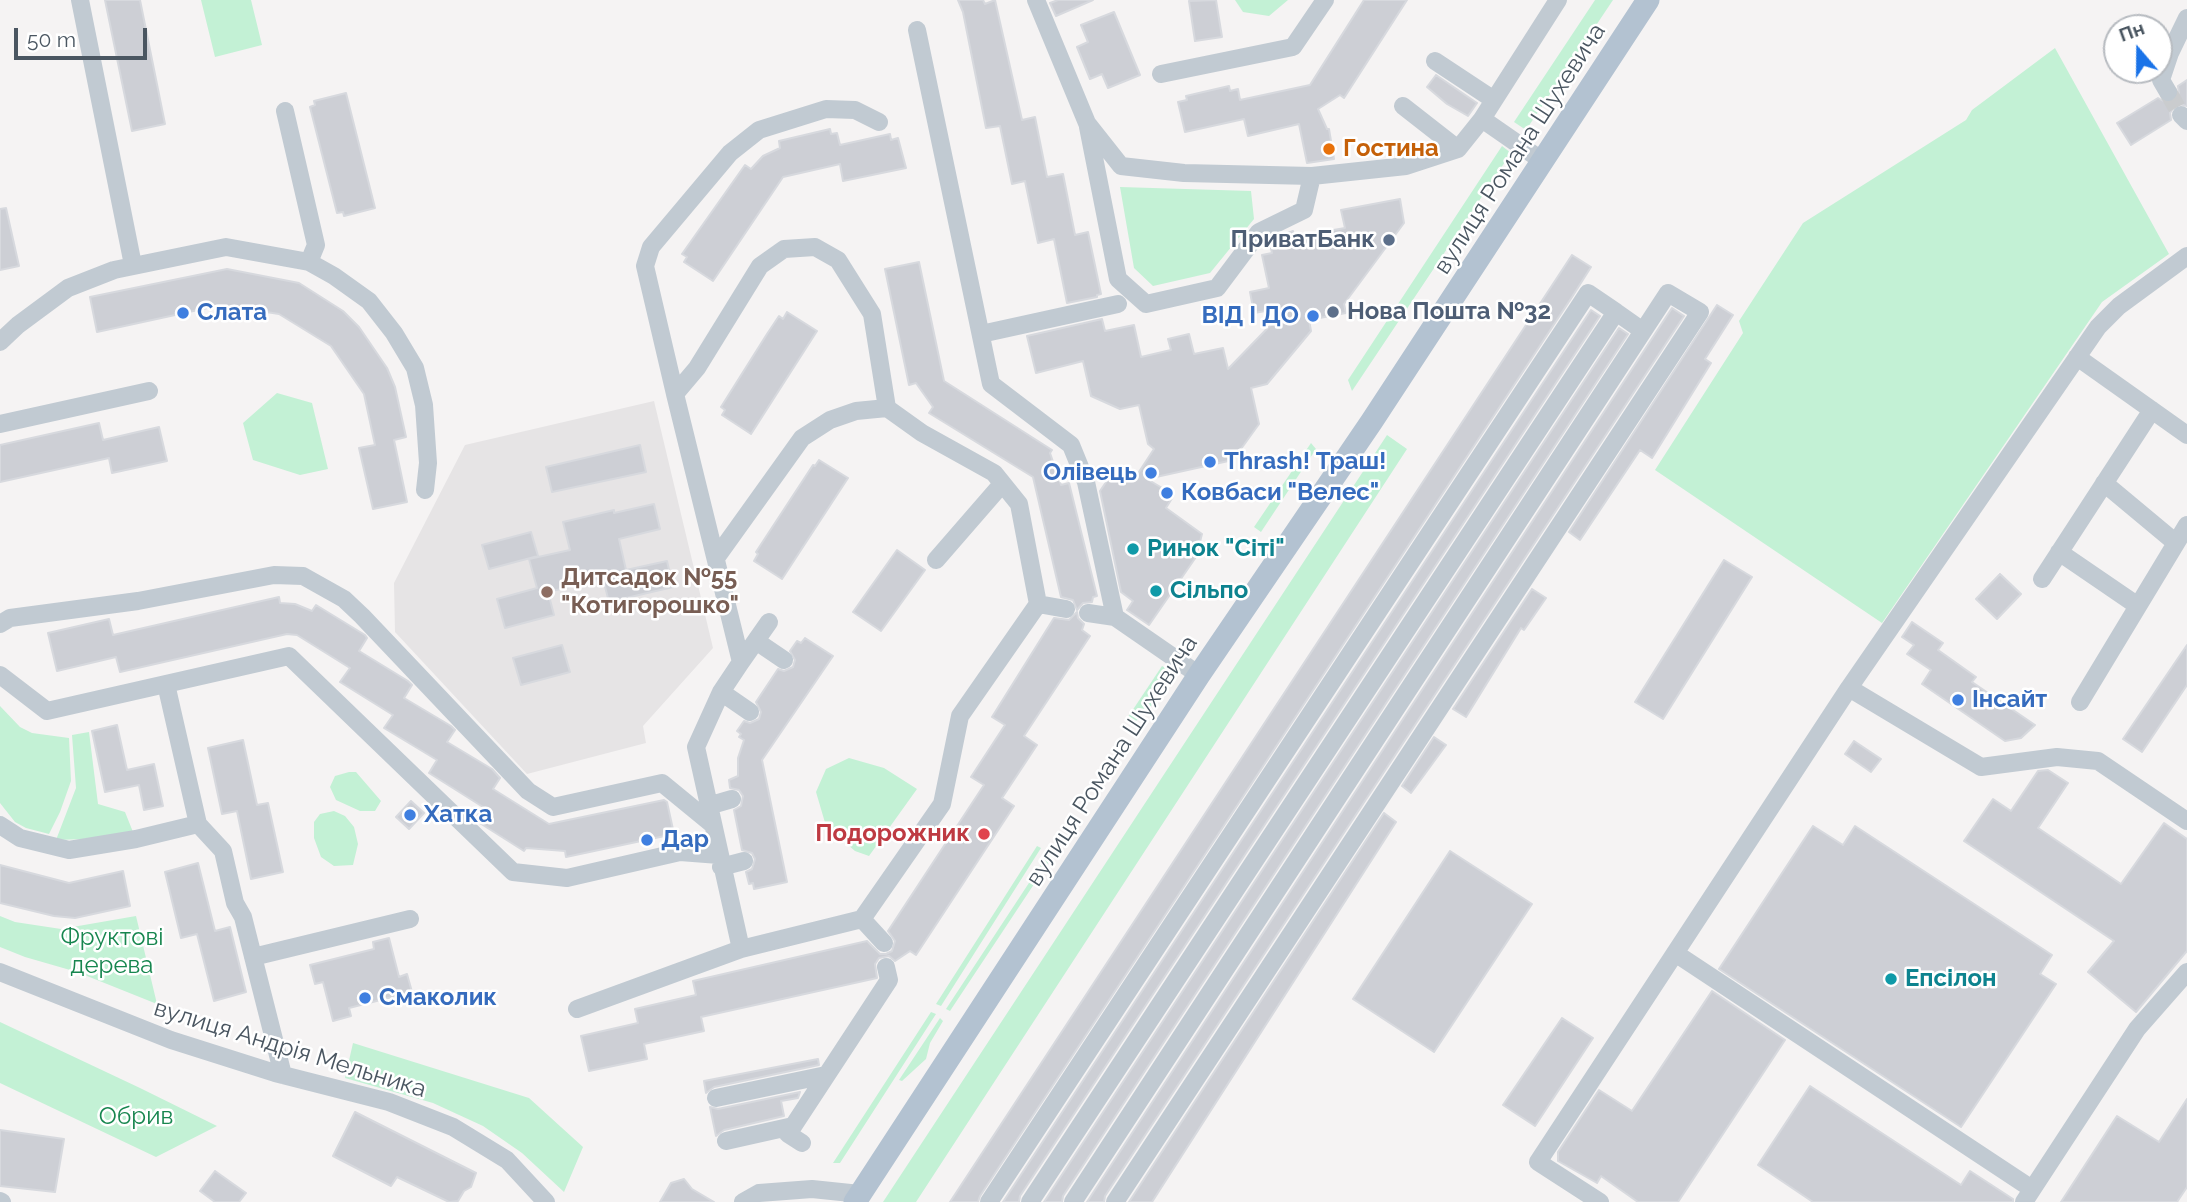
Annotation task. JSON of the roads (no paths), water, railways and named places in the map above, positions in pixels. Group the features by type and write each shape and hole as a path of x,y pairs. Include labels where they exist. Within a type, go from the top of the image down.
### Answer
{"main road":[{"name":"вулиця Романа Шухевича","path":"857,1198 1199,675 1544,162 1648,0"}],"street":[{"path":"80,0 132,265"},
{"path":"1035,0 1087,123 1118,279 1146,304 1217,288 1259,232 1304,210 1312,176"},
{"path":"1161,74 1293,47 1325,0"},
{"path":"1087,123 1121,166 1184,173 1312,176 1406,166 1458,149 1482,119 1558,0"},
{"path":"2168,92 2161,80 2170,53 2187,18"},
{"path":"917,30 991,384 1071,445 1086,482 1115,617"},
{"path":"1435,61 1494,100"},
{"path":"1403,106 1458,149"},
{"path":"741,662 645,265 651,247 730,153 759,130 827,109 855,110 879,122"},
{"path":"285,111 316,245 309,262"},
{"path":"1482,119 1544,162"},
{"path":"0,342 18,325 68,288 132,265 226,247 309,262 369,301 394,333 415,368 424,405 428,463 425,490"},
{"path":"675,394 697,368 760,266 784,249 815,247 838,260 872,314 887,408"},
{"path":"1600,1202 1538,1162 1849,688 1893,633 2098,327 2119,306 2187,256"},
{"path":"989,1202 1588,293 1643,331"},
{"path":"1073,1202 1668,293 1700,313 1115,1202"},
{"path":"981,334 1118,304"},
{"path":"1031,1202 1616,312"},
{"path":"2077,357 2187,435"},
{"path":"0,424 149,391"},
{"path":"577,1009 741,949 862,919 942,804 960,716 1038,604 1019,503 994,473 922,433 887,408 856,411 830,420 802,438 716,558"},
{"path":"2042,579 2152,410"},
{"path":"2104,483 2176,543"},
{"path":"936,560 1002,484"},
{"path":"2080,702 2187,525"},
{"path":"2059,552 2138,606"},
{"path":"0,624 10,618 138,601 274,575 303,576 344,599 528,791 553,807 662,783 712,824"},
{"path":"1038,604 1066,609"},
{"path":"1088,614 1115,617 1199,675"},
{"path":"741,949 696,747 721,692 769,622"},
{"path":"757,640 784,660"},
{"path":"0,675 47,710 289,656 513,872 540,877 568,877 680,852 720,861 744,861"},
{"path":"166,684 198,824 223,851 284,1075"},
{"path":"1849,688 1982,767 2057,757 2098,761 2187,821"},
{"path":"721,692 750,712"},
{"path":"708,806 732,799"},
{"path":"0,825 20,838 69,850 136,839 198,824"},
{"path":"253,957 410,919"},
{"path":"862,919 884,943"},
{"path":"1675,953 2028,1196 2137,1029 2187,972"},
{"path":"802,1143 788,1134 889,980 886,967"},
{"name":"вулиця Андрія Мельника","path":"0,972 171,1040 284,1075 388,1102 453,1127 507,1160 546,1202"},
{"path":"716,1098 826,1075"},
{"path":"726,1141 793,1126"},
{"path":"743,1202 759,1193 813,1189 857,1198"}],"tunnel":[{"path":"2168,92 2181,115"}],"place":[{"name":"Гостина","path":"1329,149"},
{"name":"ПриватБанк","path":"1389,240"},
{"name":"Нова Пошта №32","path":"1333,312"},
{"name":"Слата","path":"183,313"},
{"name":"ВІД І ДО","path":"1313,316"},
{"name":"Thrash! Траш!","path":"1210,462"},
{"name":"Олівець","path":"1151,473"},
{"name":"Ковбаси \"Велес\"","path":"1167,493"},
{"name":"Ринок \"Сіті\"","path":"1133,549"},
{"name":"Сільпо","path":"1156,591"},
{"name":"Дитсадок №55 \"Котигорошко\"","path":"547,592"},
{"name":"Інсайт","path":"1958,700"},
{"name":"Хатка","path":"410,815"},
{"name":"Подорожник","path":"984,834"},
{"name":"Дар","path":"647,840"},
{"name":"Епсілон","path":"1891,979"},
{"name":"Смаколик","path":"365,998"}],"park label":[{"name":"Фруктові дерева","path":"112,952"},
{"name":"Обрив","path":"136,1117"}]}
